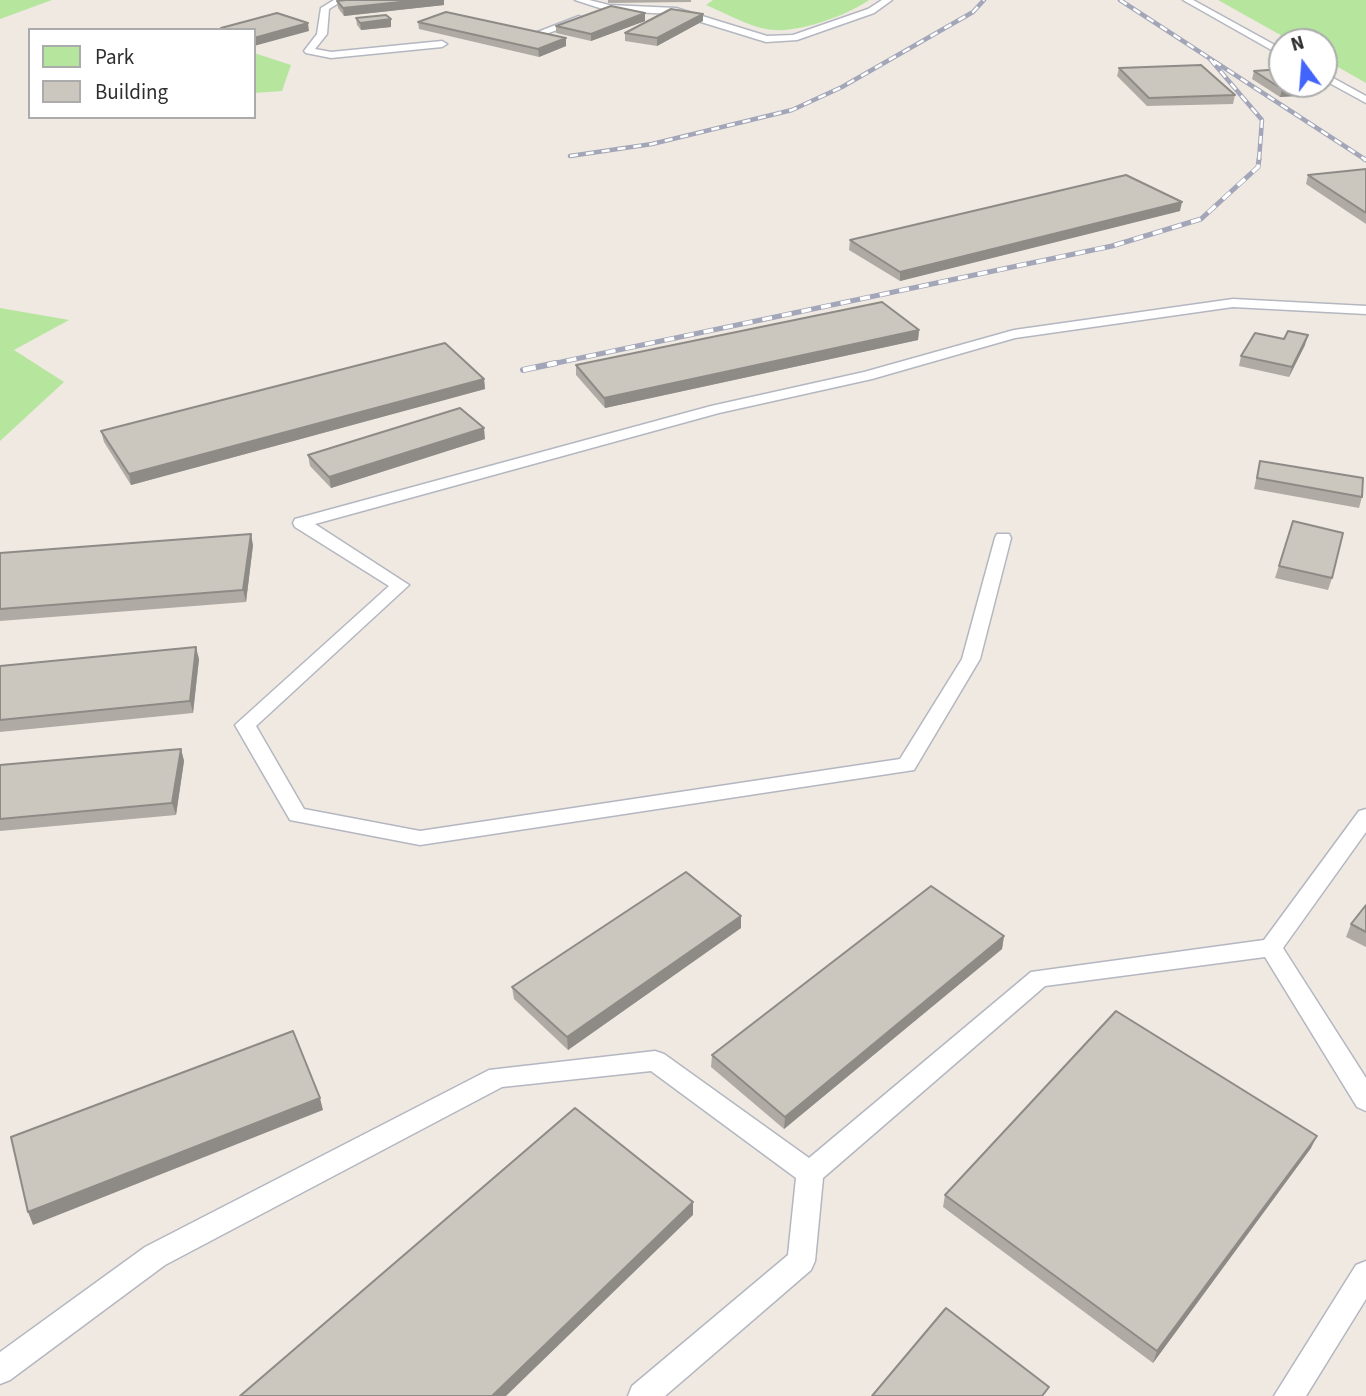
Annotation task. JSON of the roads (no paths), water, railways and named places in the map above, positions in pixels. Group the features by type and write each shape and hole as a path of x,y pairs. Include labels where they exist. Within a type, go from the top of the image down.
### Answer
{"lane":[{"path":"340,0 325,8 322,34 309,51 331,55 442,44"},
{"path":"579,0 610,8 676,10 766,39 794,38 871,11 888,0"},
{"path":"1187,0 1268,45"},
{"path":"540,33 610,8"},
{"path":"1338,84 1366,100"},
{"path":"1003,538 971,659 907,765 420,838 297,815 245,725 400,584 301,523 716,409 867,376 1014,334 1233,303 1366,310"},
{"path":"643,1396 801,1261 810,1173 1039,978 1271,948 1366,816"},
{"path":"1271,948 1366,1100"},
{"path":"0,1370 155,1255 498,1077 655,1061 810,1173"},
{"path":"1289,1396 1366,1274"}],"railway":[{"path":"570,156 652,144 792,110 842,87 973,12 984,0"},
{"path":"1120,0 1366,160 1364,159"},
{"path":"1210,59 1262,120 1259,160"},
{"path":"547,365 1112,246 1201,219 1258,167 1259,159"},
{"path":"523,370 556,363"}]}
